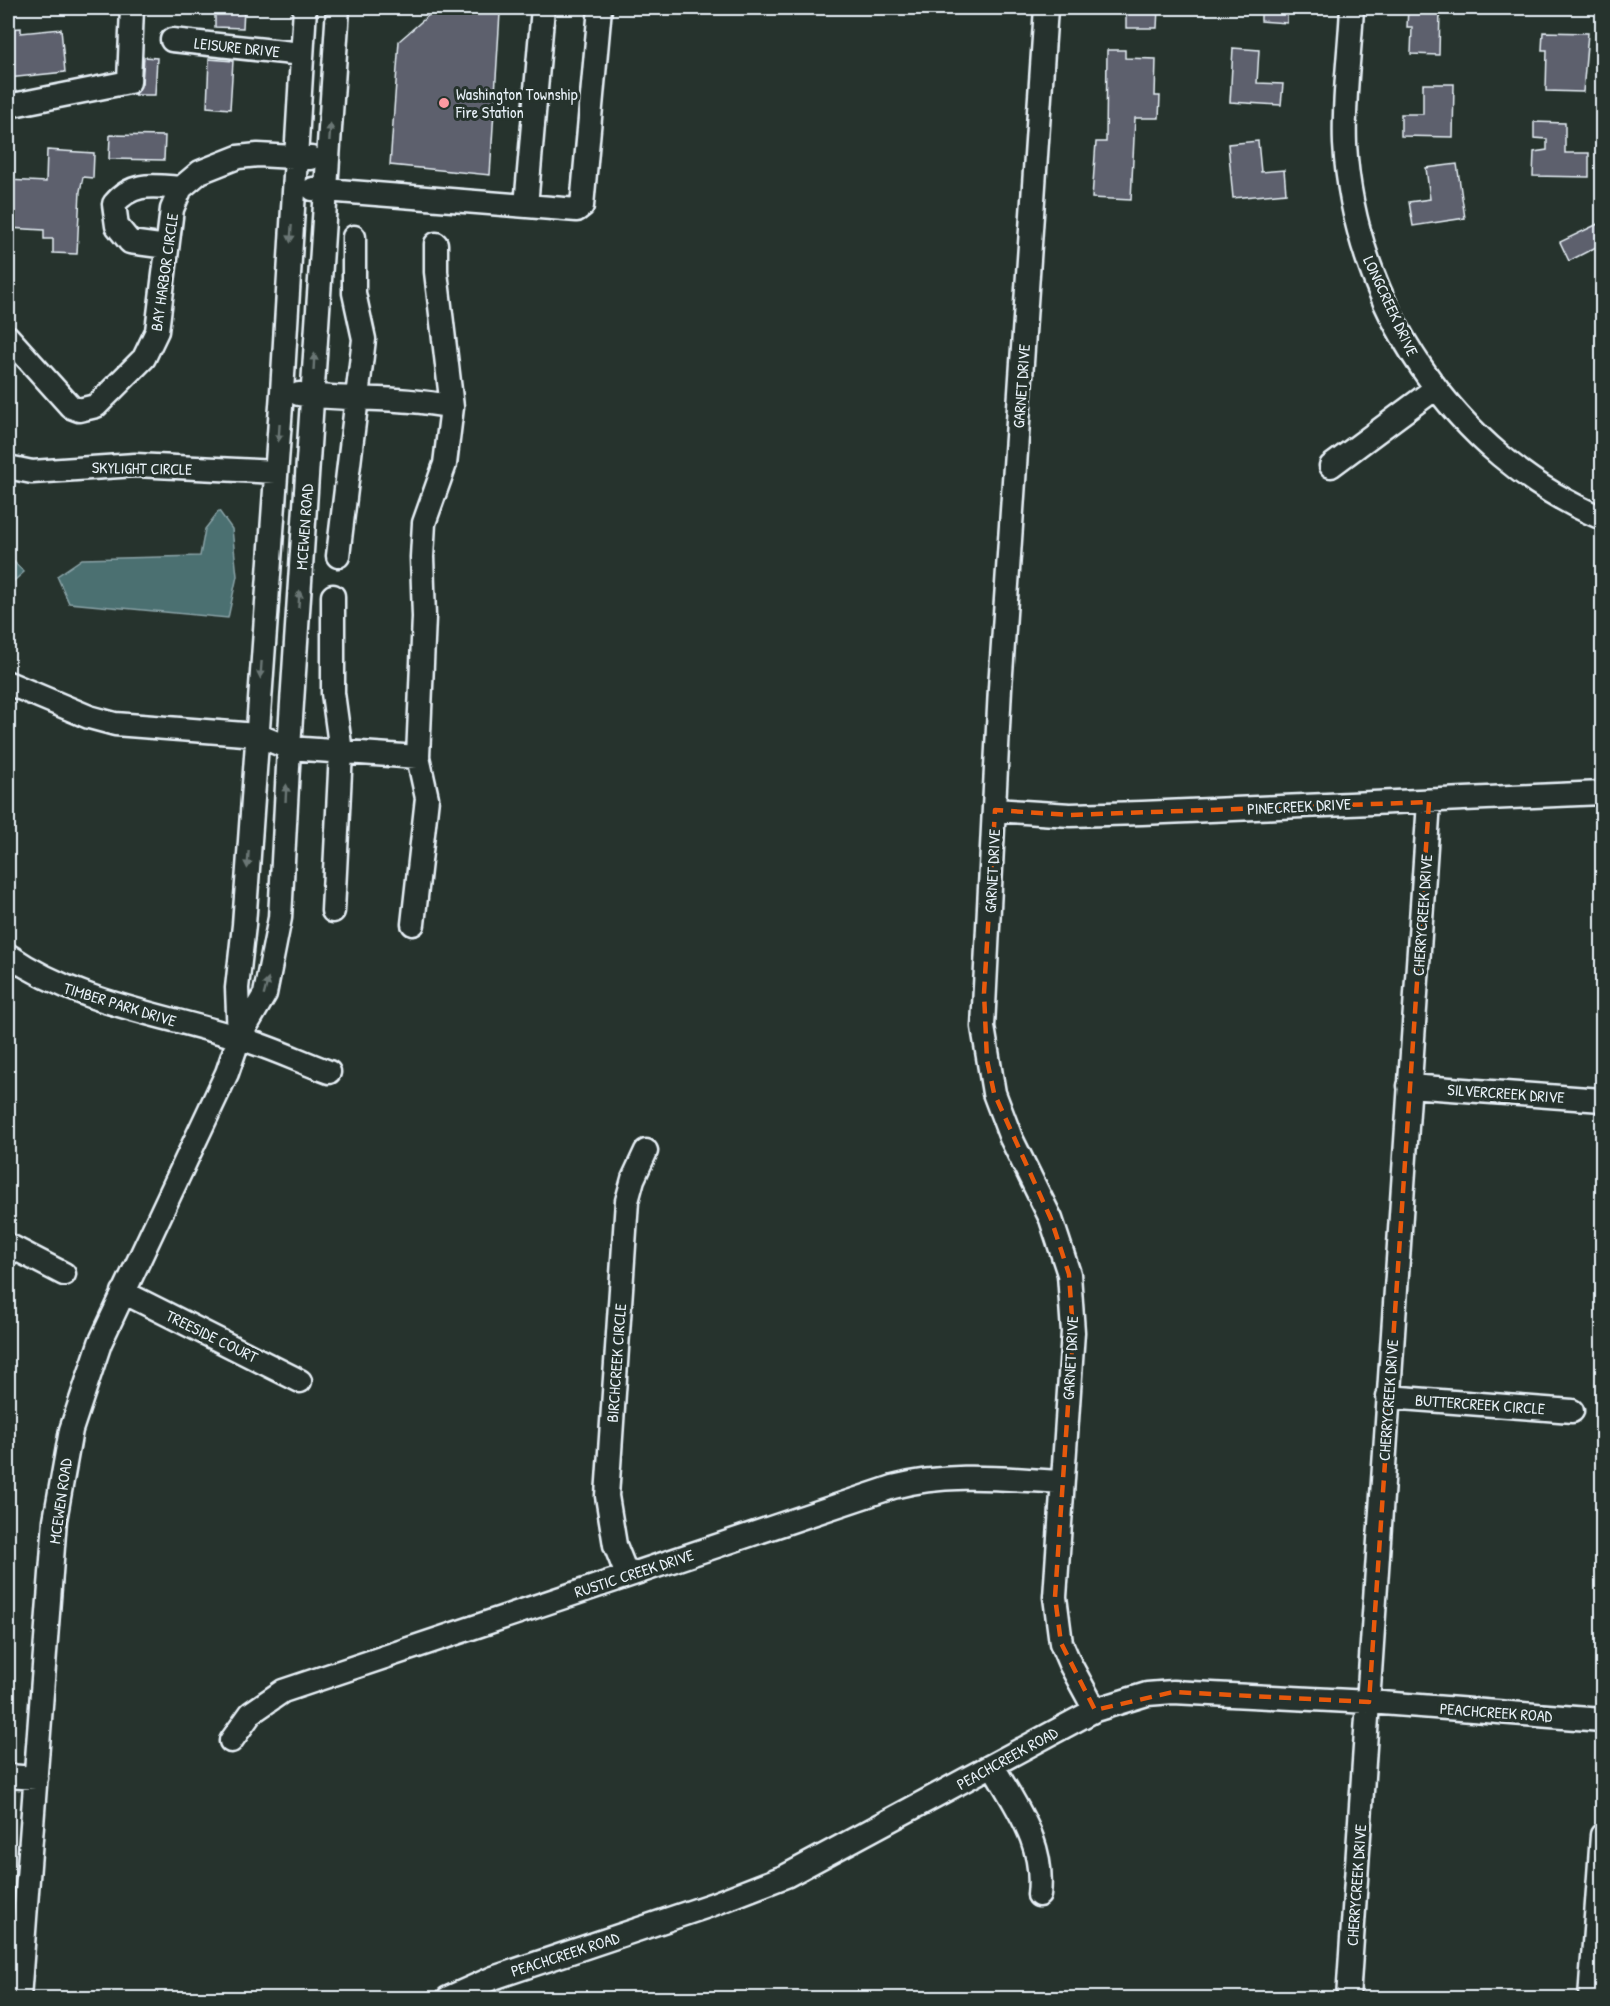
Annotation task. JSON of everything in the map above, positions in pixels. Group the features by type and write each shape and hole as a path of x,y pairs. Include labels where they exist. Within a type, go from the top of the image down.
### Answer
{"street":[{"path":"8,106 129,82 132,8"},
{"name":"MCEWEN ROAD","path":"239,1038 237,988 244,925 282,392 305,8"},
{"name":"MCEWEN ROAD","path":"19,1998 55,1520 61,1475 84,1386 123,1292 227,1073 239,1038 265,994 280,918 288,748 338,8"},
{"path":"526,206 543,8"},
{"path":"294,188 577,210 582,206 600,8"},
{"name":"GARNET DRIVE","path":"1046,8 1000,688 983,1027 994,1093 1011,1138 1051,1219 1069,1274 1072,1332 1055,1597 1056,1620 1070,1664 1095,1710"},
{"name":"LONGCREEK DRIVE","path":"1352,8 1345,143 1356,222 1380,290 1401,336 1436,388 1489,445 1521,471 1555,494 1602,518"},
{"name":"LEISURE DRIVE","path":"172,40 302,54"},
{"path":"167,247 130,242 117,226 114,204 132,188 143,186 181,188 200,172 238,157 258,155 328,159"},
{"name":"BAY HARBOR CIRCLE","path":"8,337 71,407 79,410 96,406 144,358 152,345 157,331 172,209 181,188"},
{"path":"338,556 364,339 354,293 354,237"},
{"path":"413,924 427,798 418,757 424,617 422,557 424,523 446,464 452,407 436,272 436,244"},
{"path":"1331,466 1436,388"},
{"path":"282,392 357,399 399,398 452,407"},
{"name":"SKYLIGHT CIRCLE","path":"8,467 32,472 135,465 276,472"},
{"path":"333,596 333,693 341,752 333,911"},
{"path":"8,683 89,717 116,724 256,735 288,748 418,757"},
{"name":"PINECREEK DRIVE","path":"995,810 1070,815 1429,802 1602,793"},
{"name":"CHERRYCREEK DRIVE","path":"1348,1998 1429,802"},
{"name":"TIMBER PARK DRIVE","path":"8,955 49,981 86,996 239,1038 329,1072"},
{"name":"SILVERCREEK DRIVE","path":"1409,1086 1602,1100"},
{"name":"BIRCHCREEK CIRCLE","path":"627,1575 615,1545 607,1496 627,1200 633,1179 646,1151"},
{"path":"8,1245 64,1274"},
{"name":"TREESIDE COURT","path":"123,1292 300,1381"},
{"name":"BUTTERCREEK CIRCLE","path":"1388,1397 1572,1411"},
{"name":"RUSTIC CREEK DRIVE","path":"231,1741 251,1713 283,1691 909,1483 968,1476 1062,1482"},
{"name":"PEACHCREEK ROAD","path":"448,1998 493,1978 711,1905 786,1876 1095,1710 1147,1694 1173,1692 1369,1702 1602,1720"},
{"path":"993,1766 1036,1843 1040,1865 1039,1895"},
{"path":"8,1776 36,1778"},
{"path":"1590,1998 1600,1912 1602,1835"}],"highlighted area":[{"path":"1429,802 1369,1702 1173,1692 1095,1710 1061,1643 1055,1597 1073,1332 1069,1274 1051,1219 994,1093 987,1060 984,993 995,810 1070,815"}],"water":[{"path":"219,511 232,529 237,576 228,618 69,603 57,576 82,559 200,556 205,529"},
{"path":"8,556 24,572 8,586"}],"building":[{"path":"215,8 244,8 243,28 215,27"},
{"name":"Washington Township Fire Station","path":"437,8 500,13 490,175 390,165 399,41"},
{"path":"1126,8 1158,8 1157,28 1126,28"},
{"path":"1261,8 1287,8 1287,23 1261,21"},
{"path":"1408,8 1440,8 1439,55 1411,54 1412,27 1407,27"},
{"path":"21,28 21,33 61,29 65,72 8,78 8,29"},
{"path":"1543,32 1588,33 1583,92 1546,91 1547,50 1542,50"},
{"path":"1233,48 1259,50 1257,83 1283,84 1281,105 1230,102"},
{"path":"1107,50 1125,50 1125,58 1156,59 1155,96 1160,96 1159,118 1135,118 1131,200 1092,198 1096,142 1106,142"},
{"path":"144,57 157,58 155,95 134,95 142,83"},
{"path":"209,59 233,61 230,109 207,107"},
{"path":"1423,84 1454,84 1453,137 1401,136 1401,114 1423,114"},
{"path":"1534,122 1565,123 1565,153 1589,153 1589,177 1533,176 1534,152 1547,150 1547,139 1534,138"},
{"path":"110,135 165,136 164,160 109,159"},
{"path":"1258,141 1261,172 1284,170 1286,193 1233,198 1228,144"},
{"path":"47,150 94,153 93,178 83,177 80,191 77,254 53,253 53,239 44,239 44,230 8,228 8,180 46,182"},
{"path":"1457,164 1465,218 1413,226 1409,202 1430,199 1426,168"},
{"path":"1602,222 1602,244 1569,261 1560,242"}],"place":[{"name":"Washington Township Fire Station","path":"444,103"}]}
